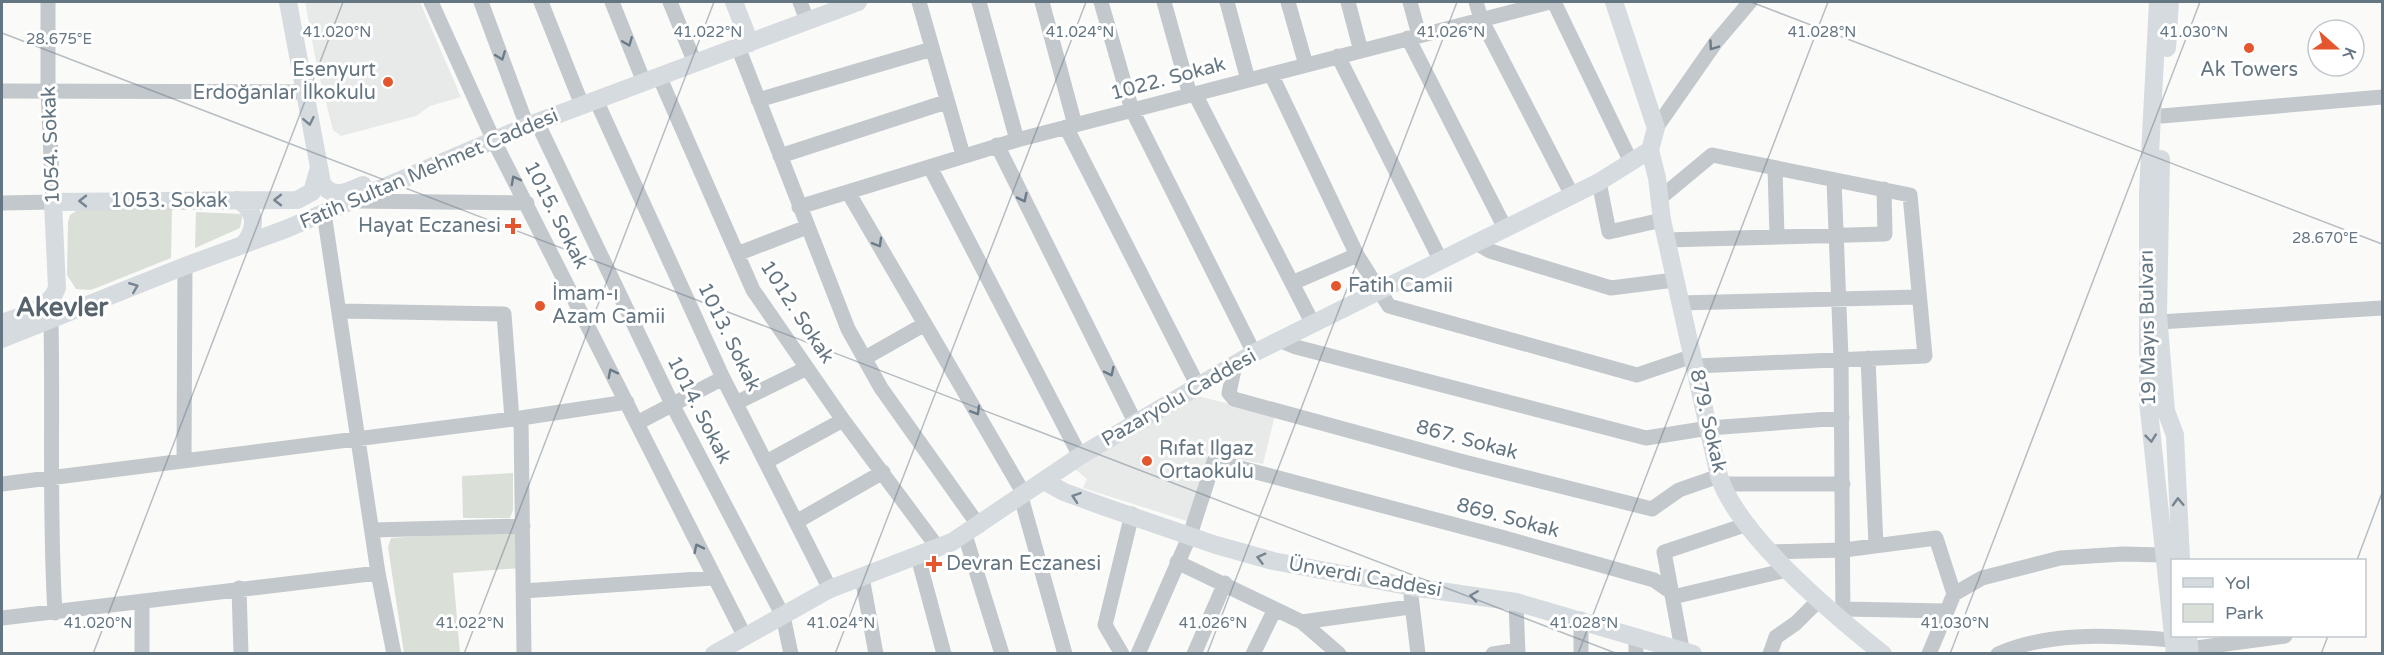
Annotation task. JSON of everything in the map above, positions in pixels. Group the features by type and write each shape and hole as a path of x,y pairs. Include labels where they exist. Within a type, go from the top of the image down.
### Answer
{"main road":[{"path":"288,2 318,171 322,183 329,192 345,193 406,169 449,159"},
{"path":"734,2 744,45"},
{"name":"Fatih Sultan Mehmet Caddesi","path":"2,339 354,201 532,124 858,2"},
{"path":"1614,2 1656,128"},
{"name":"19 Mayıs Bulvarı","path":"2158,2 2146,296 2148,401 2172,558"},
{"name":"19 Mayıs Bulvarı","path":"2170,2 2162,116 2159,322 2166,411 2175,435 2172,558"},
{"name":"879. Sokak","path":"1656,128 1650,150 1662,220 1674,280 1726,495 1787,570 1819,600 1844,616 1883,654"},
{"name":"Pazaryolu Caddesi","path":"714,654 830,589 918,557 972,530 1080,456 1254,353 1599,182 1650,150"},
{"name":"1053. Sokak","path":"53,202 302,199 312,192 318,171"},
{"path":"237,200 247,206 254,217 252,233 244,244"},
{"name":"1054. Sokak","path":"53,202 57,288"},
{"path":"2,323 46,305 57,288 70,300 90,305"},
{"name":"Ünverdi Caddesi","path":"1044,481 1064,492 1274,561 1412,587 1516,602 1581,619 1636,645 1686,653"}],"street":[{"name":"1054. Sokak","path":"48,2 48,91 53,202"},
{"name":"1015. Sokak","path":"431,2 494,141 627,402 713,578 745,637"},
{"name":"1014. Sokak","path":"481,2 532,124 672,404 783,616 790,654"},
{"name":"1013. Sokak","path":"541,2 723,378 830,589"},
{"name":"1012. Sokak","path":"612,2 652,79 753,290 843,420 938,548"},
{"path":"670,2 695,63"},
{"path":"800,2 807,20"},
{"path":"919,2 963,155"},
{"path":"980,2 1017,140"},
{"path":"1042,2 1071,126 1198,386"},
{"path":"1101,2 1132,110 1254,353"},
{"path":"1164,2 1192,94 1313,324"},
{"path":"1227,2 1248,80"},
{"path":"1288,2 1306,65"},
{"path":"1348,2 1360,51"},
{"path":"1410,2 1414,37 1506,228"},
{"path":"1476,2 1481,19 1572,195"},
{"path":"1552,2 1631,162"},
{"name":"1022. Sokak","path":"799,207 997,145 1552,2"},
{"path":"1656,128 1716,42 1750,2"},
{"path":"744,45 758,100 848,330 881,388 972,530 1002,654"},
{"path":"758,100 932,49"},
{"path":"1338,56 1441,261"},
{"path":"1271,74 1357,255 1389,306 1637,375 1694,361 1925,356 1910,195 1712,155 1659,199"},
{"path":"2,91 303,92"},
{"path":"2162,116 2382,97"},
{"path":"780,156 946,102"},
{"path":"997,145 1135,422"},
{"path":"930,167 1080,456"},
{"path":"1775,168 1777,236"},
{"path":"1834,180 1841,358 1844,616 1945,611"},
{"path":"1599,182 1609,232 1662,220"},
{"path":"1666,240 1885,234 1884,189"},
{"path":"848,192 1023,496 1065,654"},
{"path":"354,201 527,203"},
{"name":"1053. Sokak","path":"2,203 53,202"},
{"path":"324,213 374,530 378,573 394,654"},
{"path":"737,254 807,227"},
{"path":"1476,243 1490,251 1611,288 1674,280"},
{"path":"1292,284 1357,255"},
{"path":"184,460 185,266"},
{"path":"1680,303 1838,297 1919,297"},
{"path":"2159,322 2382,308"},
{"path":"339,311 504,314 517,419 524,591 524,654"},
{"path":"51,321 51,543 55,613"},
{"path":"865,358 925,324"},
{"path":"1279,340 1296,347 1646,438 1709,428 1842,418"},
{"path":"1868,358 1876,546"},
{"name":"867. Sokak","path":"1235,365 1228,393 1234,399 1464,462 1652,509 1678,490 1721,480"},
{"path":"736,403 807,368"},
{"path":"636,423 723,378"},
{"path":"2,484 517,419 627,402"},
{"path":"766,462 843,420"},
{"name":"869. Sokak","path":"1190,535 1214,461 1507,538 1654,580 1677,596 1787,570"},
{"path":"796,522 883,472"},
{"path":"1721,480 1843,484"},
{"path":"1122,654 1105,625 1132,514"},
{"path":"1686,653 1664,552 1748,524"},
{"path":"374,530 522,526"},
{"path":"1138,654 1190,535"},
{"path":"1772,552 1844,550 1936,538 1954,594"},
{"path":"1929,654 1954,594 1982,578 2046,561 2122,554 2172,558"},
{"path":"918,557 944,654"},
{"path":"1177,562 1225,583 1302,622 1320,647 1340,654"},
{"path":"2,618 378,573"},
{"path":"862,577 876,654"},
{"path":"524,591 713,578"},
{"path":"1194,654 1225,583"},
{"path":"1412,587 1410,607 1418,654"},
{"path":"239,588 241,654"},
{"path":"1770,654 1776,637 1796,623 1819,600"},
{"path":"142,601 142,654"},
{"path":"1493,654 1518,652 1516,602"},
{"path":"1302,622 1410,607"},
{"path":"1253,654 1275,609"},
{"path":"1581,619 1581,654"},
{"path":"1998,654 2065,638 2116,636 2183,646 2275,637"}],"shaded area":[{"name":"Esenyurt Erdoğanlar İlkokulu","path":"305,2 420,2 461,97 430,106 416,116 341,136 333,130 317,67"},
{"name":"Rıfat Ilgaz Ortaokulu","path":"1197,396 1275,415 1263,464 1208,453 1190,522 1083,488 1087,479 1075,469"}],"green space":[{"path":"79,209 172,209 171,258 91,290 76,289 67,275 68,222 70,215"},
{"path":"196,212 243,214 240,228 195,248"},
{"path":"513,473 513,510 510,518 463,518 462,476"},
{"path":"508,531 518,536 520,568 453,573 460,653 404,653 388,547 391,538"}],"place":[{"name":"Ak Towers","path":"2249,48"},
{"name":"Esenyurt Erdoğanlar İlkokulu","path":"388,82"},
{"name":"Hayat Eczanesi","path":"513,226"},
{"name":"Fatih Camii","path":"1336,286"},
{"name":"İmam-ı Azam Camii","path":"540,306"},
{"name":"Rıfat Ilgaz Ortaokulu","path":"1147,461"},
{"name":"Devran Eczanesi","path":"934,564"}],"district":[{"name":"Akevler","path":"62,307"}]}
